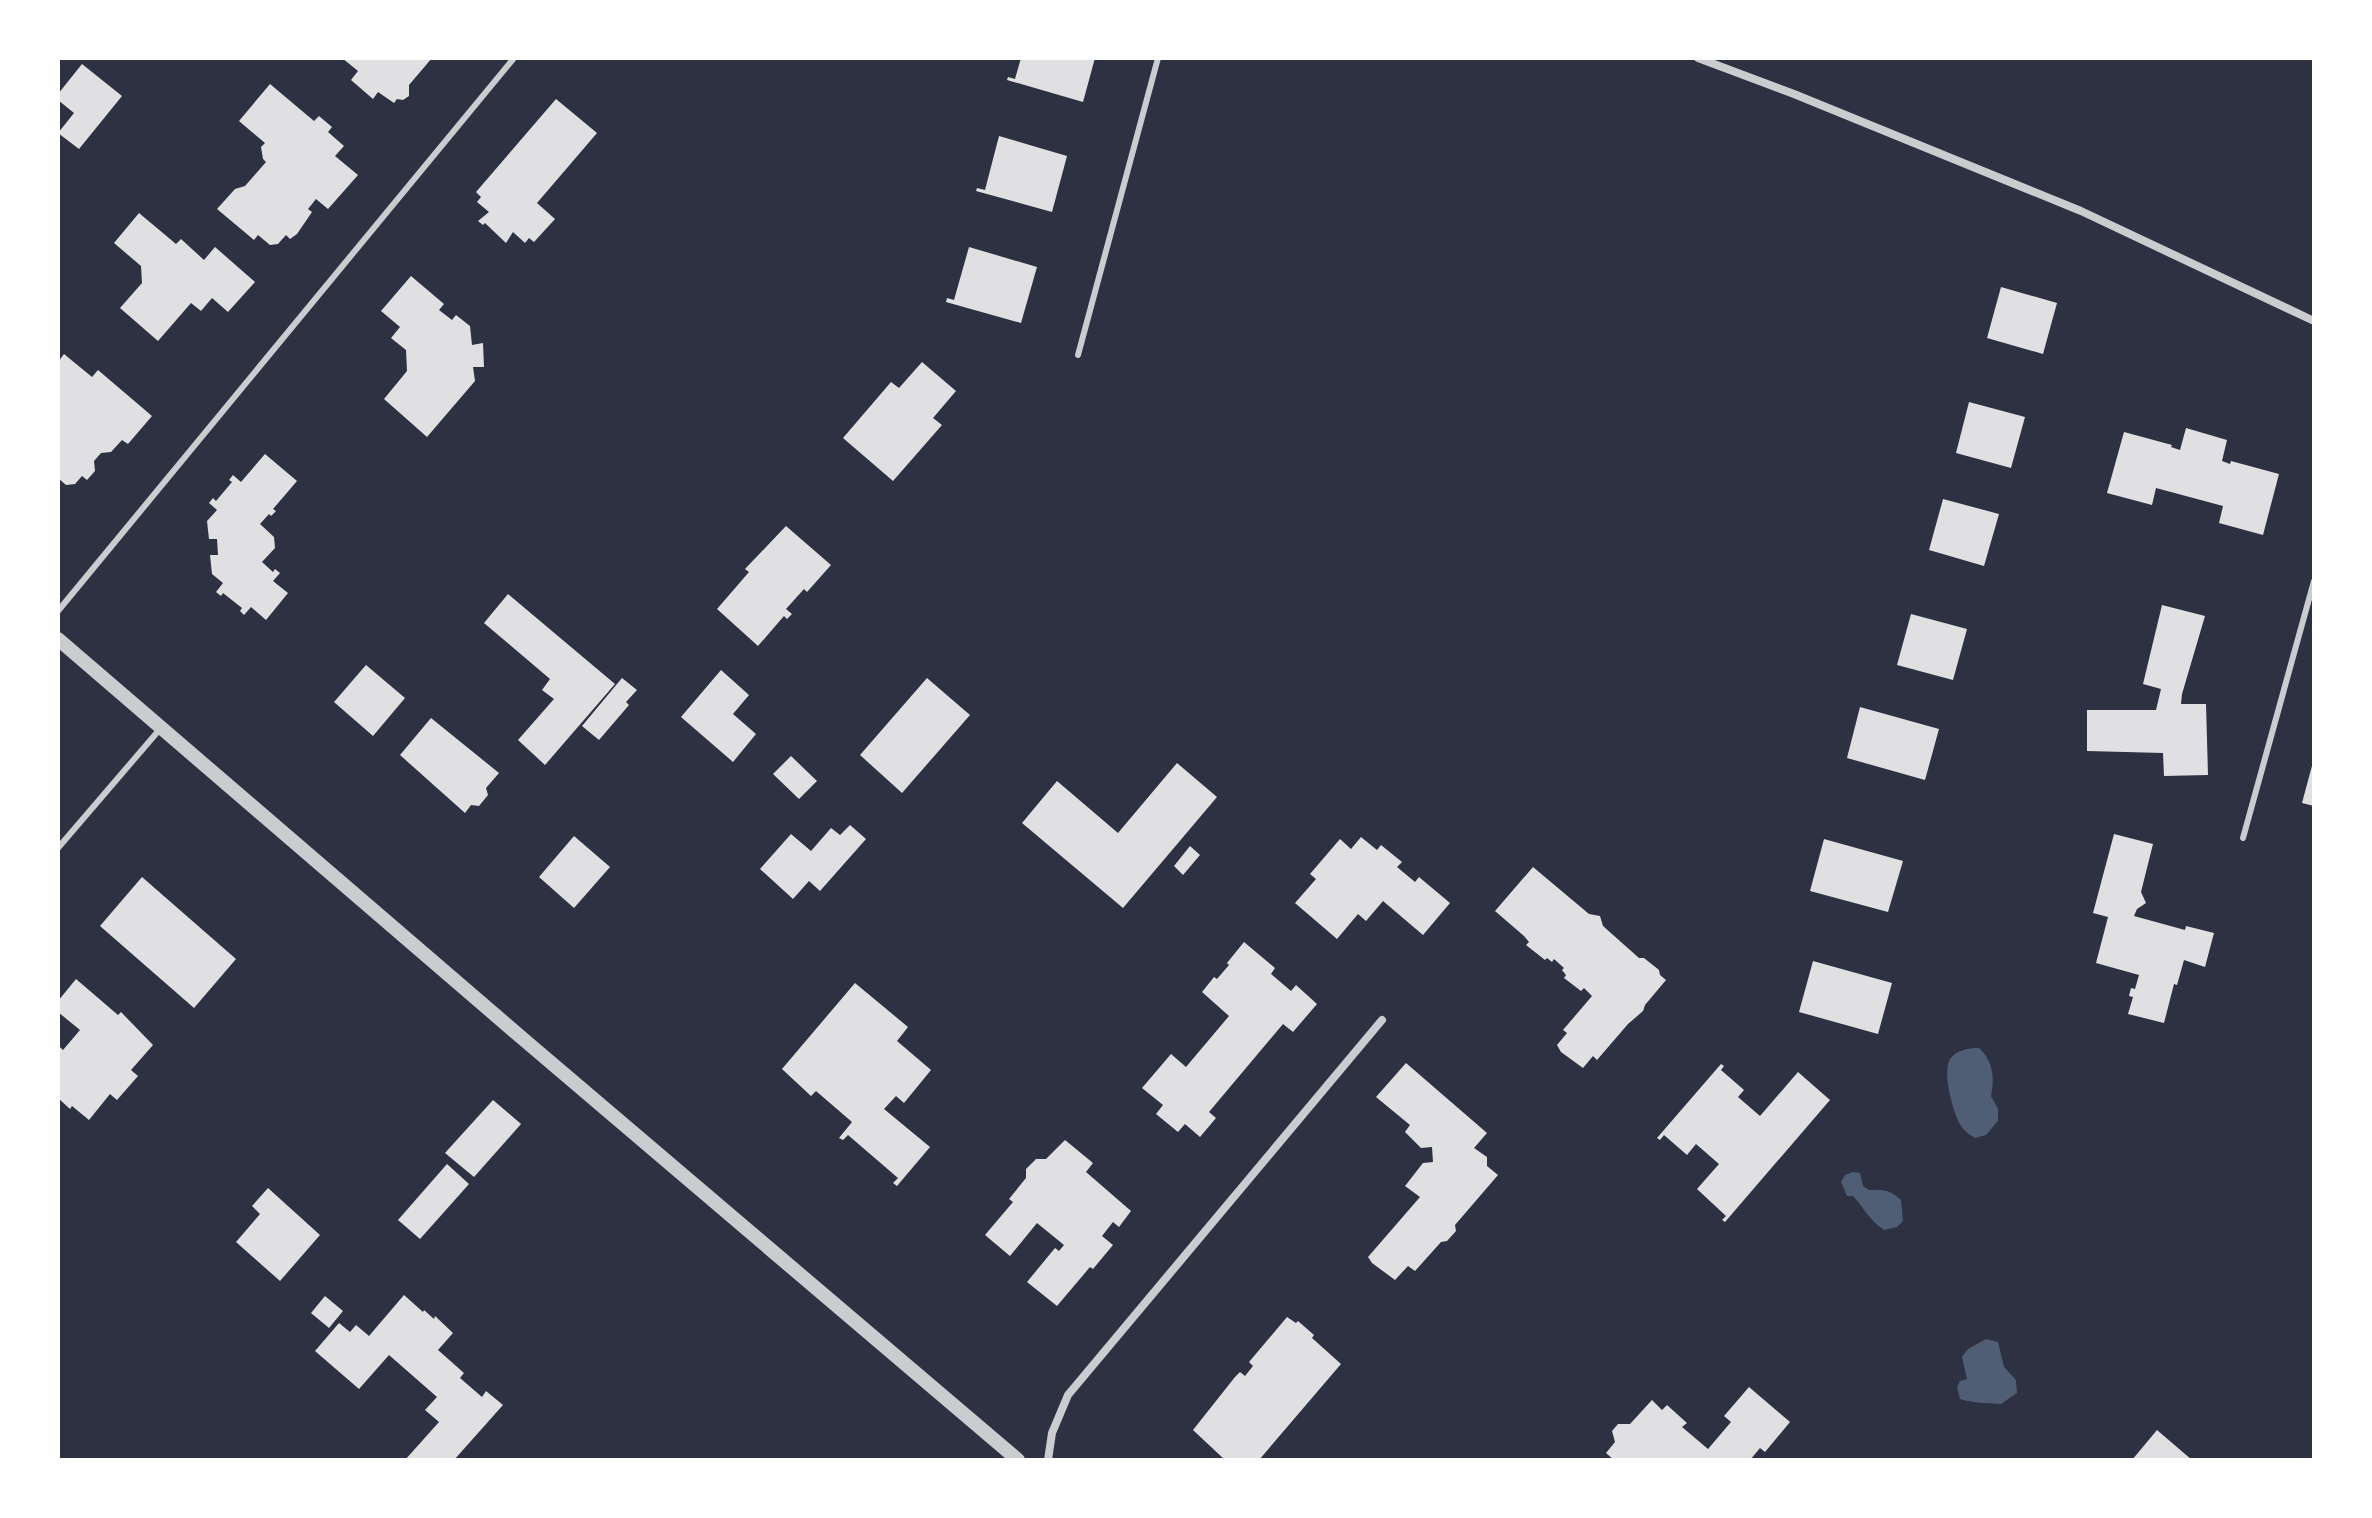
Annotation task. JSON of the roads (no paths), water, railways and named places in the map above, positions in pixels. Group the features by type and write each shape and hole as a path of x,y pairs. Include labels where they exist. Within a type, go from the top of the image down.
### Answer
{"street":[{"path":"1698,58 2081,211 2314,321"},
{"path":"58,639 1018,1460"},
{"path":"1048,1460 1052,1433 1068,1395 1382,1020"}],"lane":[{"path":"58,611 514,58"},
{"path":"1078,355 1158,58"},
{"path":"2243,838 2314,581"},
{"path":"58,848 162,727"}],"water":[{"path":"1979,1048 1992,1070 1991,1096 1998,1109 1998,1121 1986,1135 1975,1138 1964,1130 1958,1120 1947,1074 1950,1059 1956,1053"},
{"path":"1860,1173 1863,1186 1869,1190 1886,1191 1901,1200 1903,1221 1897,1227 1884,1230 1853,1196 1847,1196 1841,1182 1845,1175"},
{"path":"1986,1339 1998,1342 2004,1367 2016,1380 2017,1393 2001,1404 1960,1399 1957,1387 1960,1381 1967,1379 1962,1357 1968,1349"}]}
